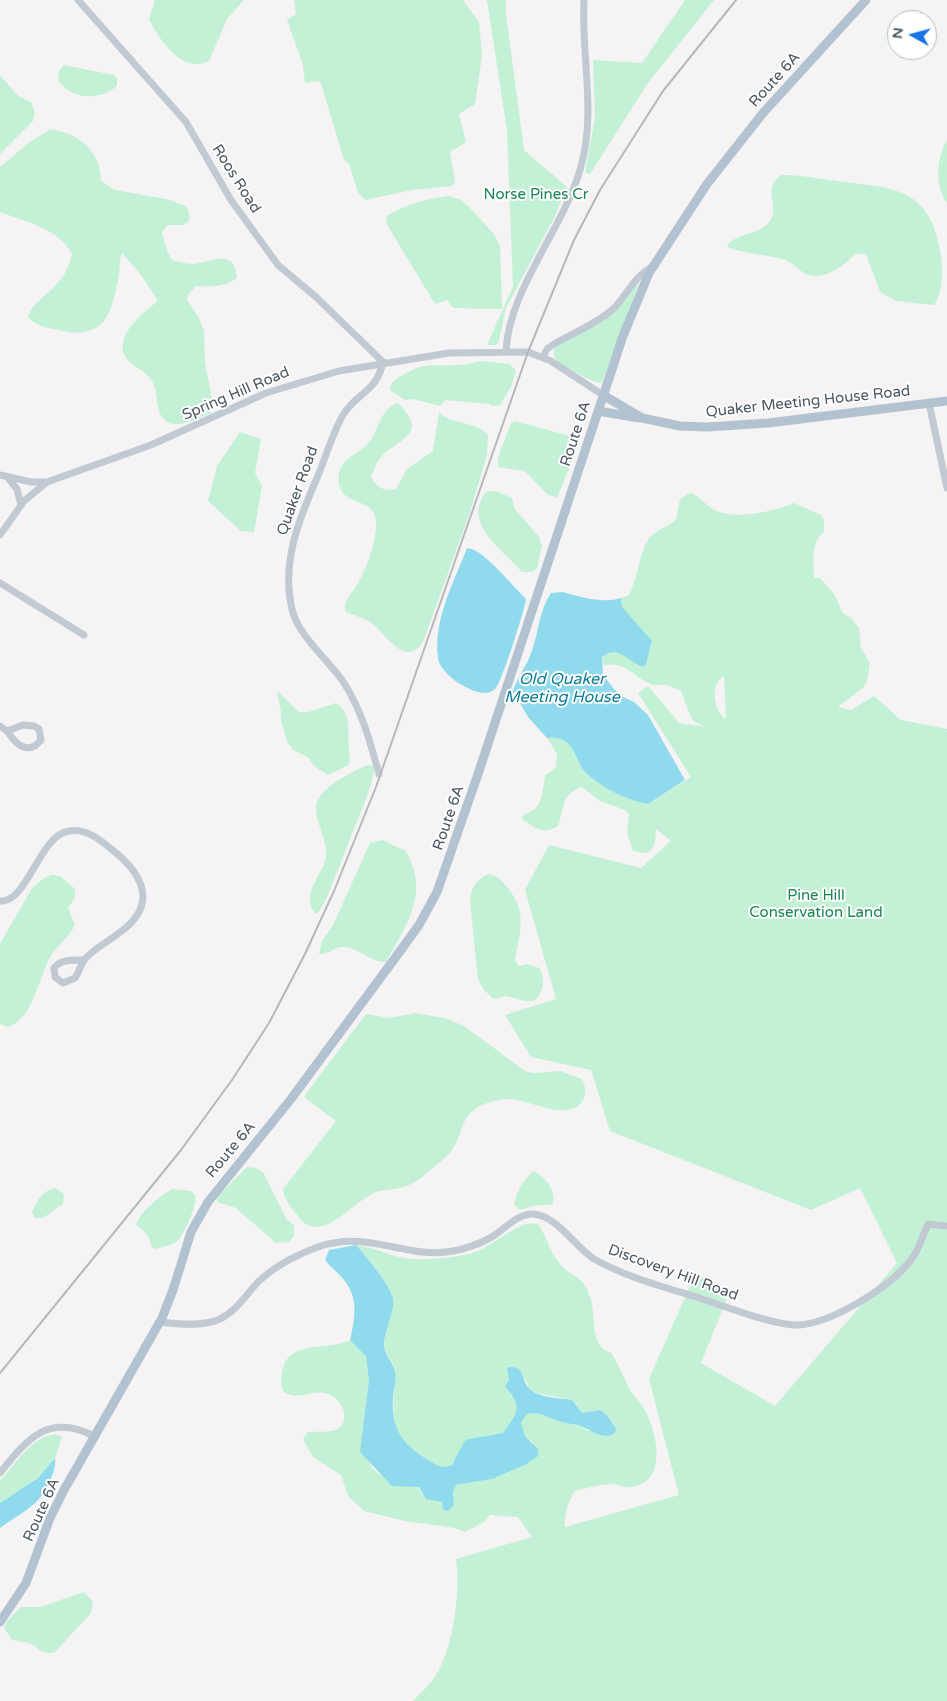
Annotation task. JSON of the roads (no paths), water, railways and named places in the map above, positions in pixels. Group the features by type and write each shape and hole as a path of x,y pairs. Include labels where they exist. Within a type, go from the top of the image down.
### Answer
{"main road":[{"name":"Route 6A","path":"0,1622 26,1583 56,1505 159,1322 173,1290 191,1232 204,1208 223,1181 290,1099 398,954 419,925 437,892 478,774 603,395 633,309 653,266 688,212 728,156 763,113 866,0"},
{"name":"Quaker Meeting House Road","path":"603,395 642,418"},
{"name":"Quaker Meeting House Road","path":"598,411 680,426 725,426 947,401"}],"street":[{"name":"Roos Road","path":"78,0 186,122 230,200 278,265 316,297 383,362"},
{"path":"506,352 506,332 516,303 560,221 581,168 587,132 589,100 584,0"},
{"path":"543,357 550,346 604,316 620,301 638,275 653,266"},
{"name":"Spring Hill Road","path":"0,535 21,505 34,491 48,482 195,427 266,393 322,375 383,362 449,353 528,352 543,357 603,395"},
{"name":"Quaker Road","path":"379,774 358,706 341,679 305,634 296,618 292,610 289,582 294,535 325,457 344,414 380,376 383,362"},
{"path":"929,403 947,488"},
{"path":"0,475 8,478 48,482"},
{"path":"8,478 17,489 21,505"},
{"path":"0,583 84,635"},
{"path":"0,726 7,731 12,740 25,748 36,746 41,740 39,729 34,726 23,725 7,731"},
{"path":"0,901 12,898 48,846 61,833 78,830 101,840 121,857 138,876 142,884 143,902 135,920 84,960"},
{"name":"Discovery Hill Road","path":"159,1322 197,1323 221,1318 236,1307 256,1284 273,1270 297,1256 331,1243 356,1240 414,1251 452,1251 487,1240 516,1219 532,1214 549,1219 572,1242 592,1258 610,1267 718,1304 794,1325 820,1320 886,1285 912,1259 928,1224 947,1226"},
{"path":"0,1473 28,1442 46,1430 64,1426 94,1436"}],"water":[{"path":"467,548 474,550 489,561 526,599 502,675 495,689 487,693 472,690 457,682 443,669 438,658 437,644 442,615"},
{"name":"Old Quaker Meeting House","path":"563,592 600,600 621,598 622,607 652,641 646,664 643,667 618,653 608,653 602,657 603,675 623,697 634,702 648,715 685,780 648,804 623,796 607,788 586,773 569,744 564,740 547,738 528,717 513,691 530,656 541,616 551,593"},
{"path":"356,1245 382,1278 393,1298 393,1308 384,1347 393,1365 395,1376 394,1418 404,1441 417,1453 438,1466 444,1467 452,1465 464,1442 468,1439 503,1433 515,1415 516,1410 515,1400 505,1387 509,1379 507,1369 509,1367 518,1369 526,1385 538,1394 572,1400 582,1413 600,1410 606,1414 617,1430 609,1436 604,1436 581,1426 557,1421 541,1414 527,1414 521,1423 525,1436 538,1449 538,1456 525,1465 492,1479 456,1485 453,1492 454,1505 448,1511 443,1509 442,1502 426,1499 419,1487 392,1486 360,1452 369,1380 366,1356 350,1340 354,1317 352,1294 344,1280 325,1260 329,1250"},
{"path":"55,1458 52,1476 41,1497 29,1508 0,1528 0,1503 38,1478"}],"railway":[{"path":"0,1373 181,1150 232,1080 269,1023 305,954 334,891 376,787 528,352 574,240 600,190 663,91 736,0"}],"park label":[{"name":"Norse Pines Cr","path":"536,195"},
{"name":"Pine Hill Conservation Land","path":"816,904"}]}
